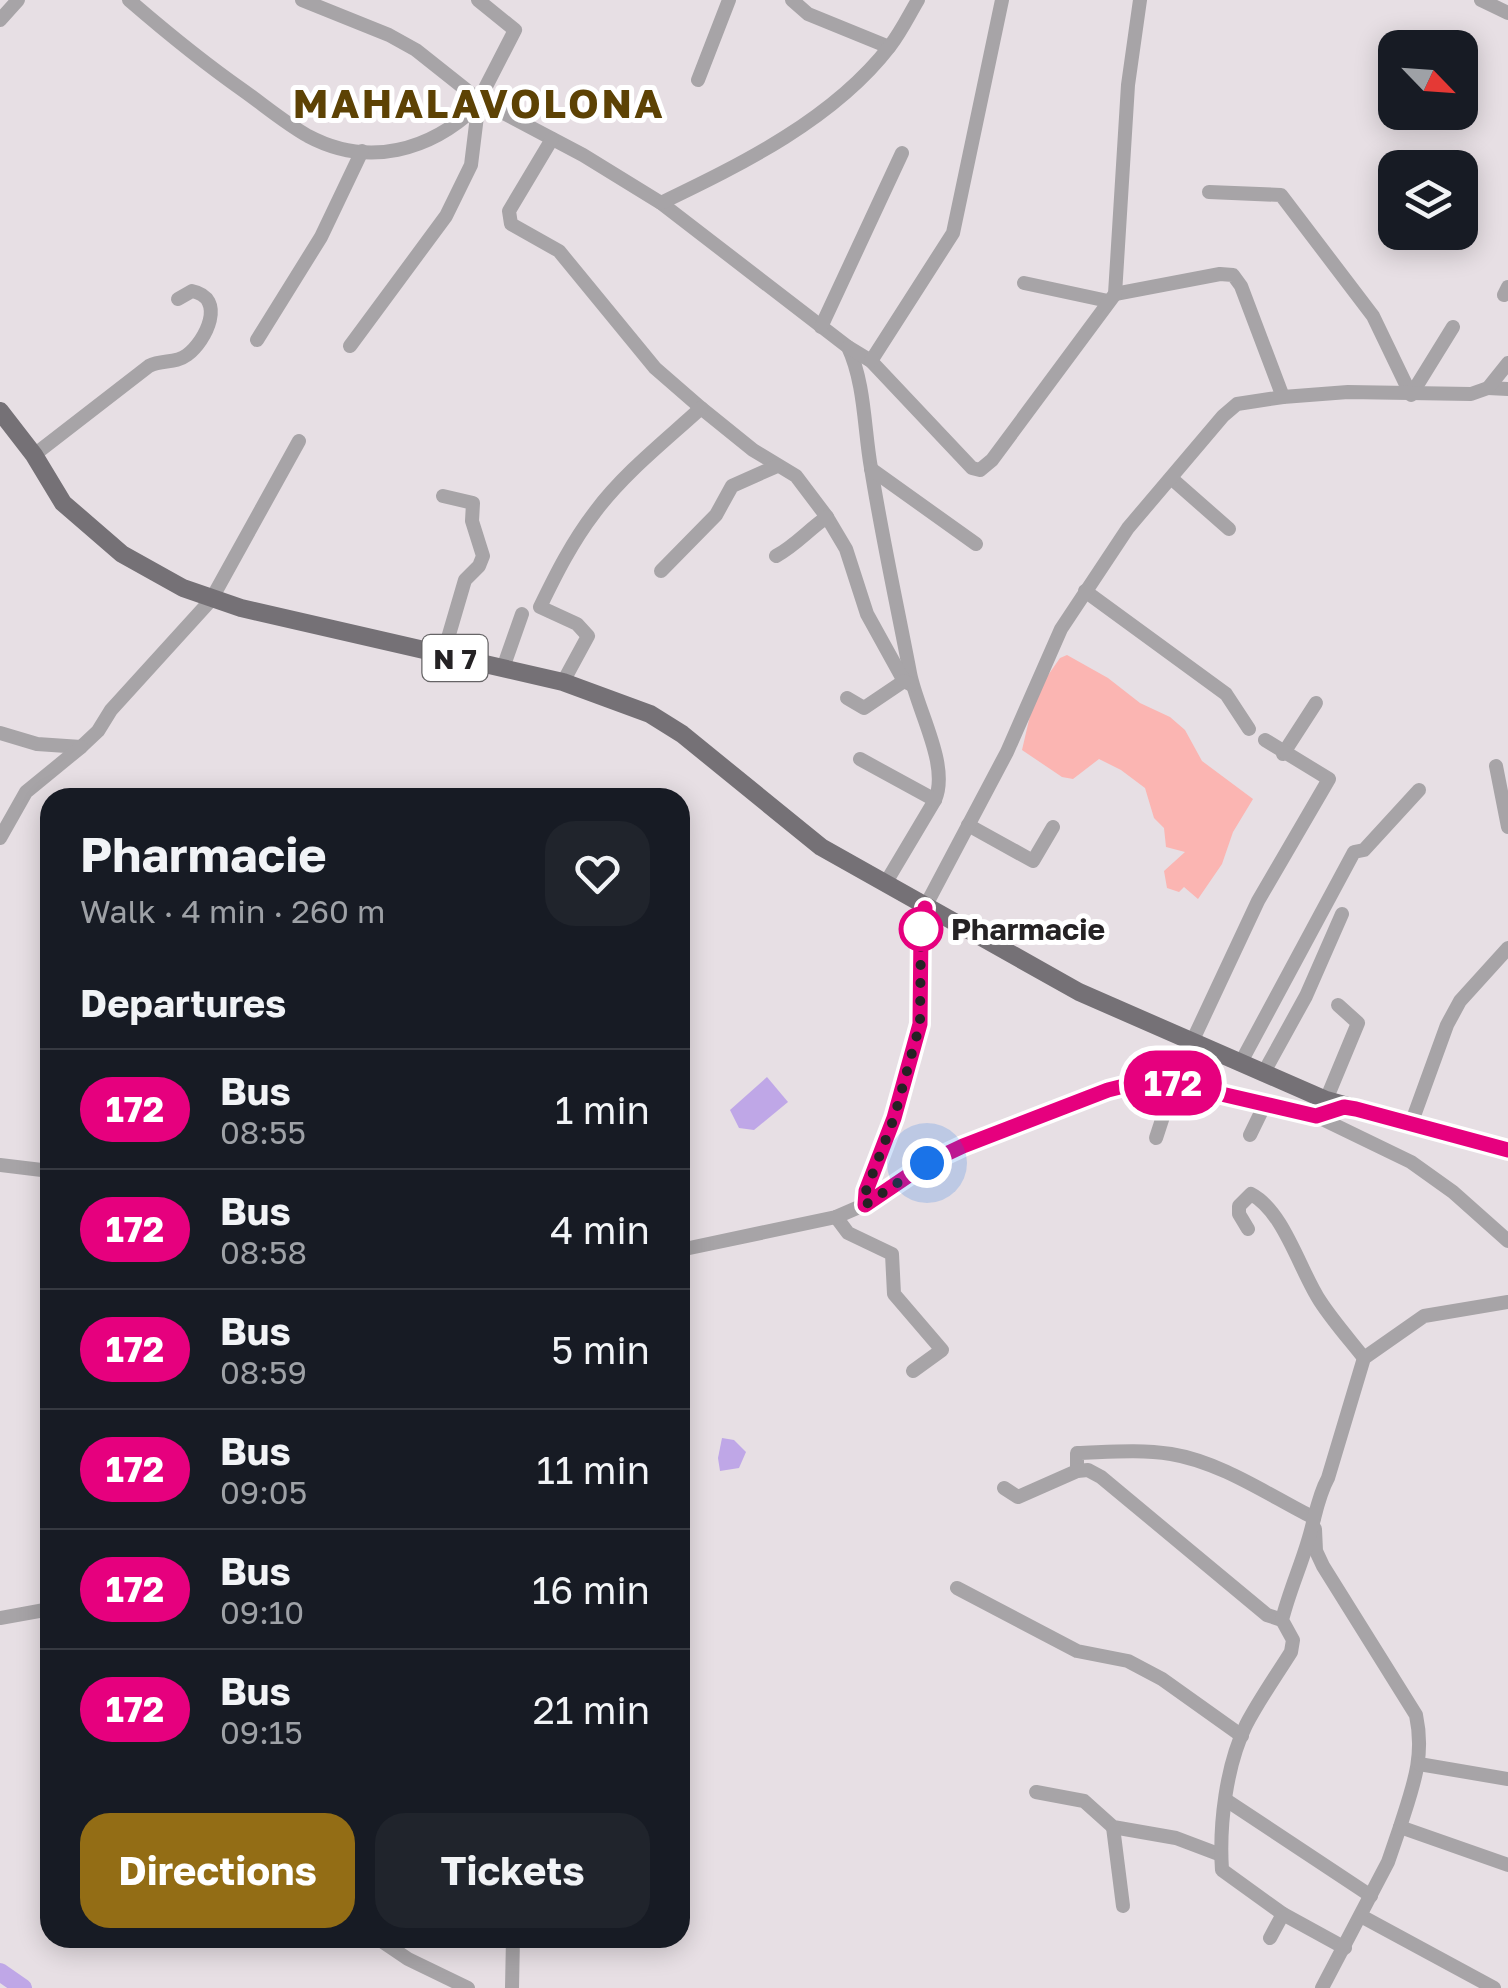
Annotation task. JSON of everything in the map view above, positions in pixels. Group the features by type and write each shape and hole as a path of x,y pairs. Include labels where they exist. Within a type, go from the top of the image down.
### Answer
{"main road":[{"name":"N 7","path":"0,411 34,455 63,503 107,542 155,573 212,600 563,682 666,724 800,833 925,908 1079,992 1263,1074 1329,1108 1508,1150"}],"street":[{"path":"0,20 18,0"},
{"path":"129,0 232,82 308,136 328,144 362,151 415,148 450,128 478,103"},
{"path":"302,0 388,34 416,50 478,103 552,138 661,203 871,362 964,462 980,470 992,460 1112,298 1128,85 1140,0"},
{"path":"350,346 446,216 471,165 478,103 515,30 478,0"},
{"path":"698,80 728,0"},
{"path":"792,0 808,14 890,47"},
{"path":"661,203 720,174 826,110 890,47 918,0"},
{"path":"871,362 953,233 1002,0"},
{"path":"1481,0 1508,13"},
{"path":"552,138 510,212 511,224 560,251 656,368 700,408 776,466 796,476 846,549 867,614 908,683"},
{"path":"257,340 321,237 362,151"},
{"path":"821,327 902,153"},
{"path":"1209,192 1281,195 1373,316 1411,394"},
{"path":"1024,283 1112,298 1220,274 1232,276 1241,286 1283,397"},
{"path":"34,455 149,366 160,360 179,360 199,343 212,314 210,302 192,291 178,299"},
{"path":"1411,394 1453,326"},
{"path":"848,347 856,364 908,683 940,770 935,800 885,884"},
{"path":"1488,388 1508,363"},
{"path":"865,1205 866,1191 894,1118 920,1024 921,929 925,908 1007,752 1061,629 1128,528 1223,416 1238,404 1348,392 1471,394 1488,388 1508,389"},
{"path":"563,682 588,636 577,624 540,608 562,561 596,511 631,472 700,408"},
{"path":"0,838 26,792 81,748 212,600 299,441"},
{"path":"661,571 716,514 732,486 776,466"},
{"path":"871,469 976,544"},
{"path":"1170,478 1229,529"},
{"path":"442,655 465,580 483,556 472,521 473,503 443,496"},
{"path":"776,556 798,545 827,516"},
{"path":"1085,591 1226,694 1249,729"},
{"path":"503,668 522,614"},
{"path":"847,698 864,708 908,683"},
{"path":"1283,754 1316,703"},
{"path":"0,733 36,744 81,748"},
{"path":"1191,1044 1258,901 1328,779 1265,740"},
{"path":"860,759 935,800"},
{"path":"1496,766 1508,827"},
{"path":"1240,1064 1354,852 1364,850 1419,790"},
{"path":"968,825 1033,862 1052,827"},
{"path":"1263,1074 1306,996 1342,914"},
{"path":"1410,1124 1447,1025 1460,1001 1508,948"},
{"path":"1329,1108 1358,1023 1338,1005"},
{"path":"690,1248 836,1217 865,1205 927,1163 981,1139 1108,1090 1144,1081 1174,1083 1266,1102 1329,1108 1452,1192 1508,1241"},
{"path":"1156,1138 1174,1083"},
{"path":"1250,1135 1266,1102"},
{"path":"0,1165 40,1170"},
{"path":"1248,1229 1239,1206 1251,1194 1262,1201 1286,1236 1320,1301 1364,1358"},
{"path":"836,1217 848,1233 892,1254 894,1294 942,1350 914,1371"},
{"path":"1282,1620 1364,1358 1424,1316 1508,1302"},
{"path":"1078,1471 1077,1453 1175,1454 1234,1477 1314,1518"},
{"path":"1004,1488 1018,1496 1088,1470 1268,1615 1282,1620 1293,1640 1291,1652 1242,1736 1226,1800 1222,1870 1283,1914 1345,1948"},
{"path":"1314,1518 1316,1551 1323,1566 1416,1714 1422,1741 1400,1827 1371,1896 1322,1988"},
{"path":"957,1588 1077,1650 1128,1662 1162,1680 1242,1736"},
{"path":"0,1618 40,1611"},
{"path":"1419,1764 1508,1779"},
{"path":"1036,1792 1084,1801 1114,1826 1176,1838 1221,1856"},
{"path":"1226,1800 1371,1896"},
{"path":"1114,1826 1122,1906"},
{"path":"1400,1827 1508,1865"},
{"path":"1270,1938 1283,1914"},
{"path":"1361,1916 1494,1988"},
{"path":"392,1948 468,1988"},
{"path":"512,1988 513,1948"}],"shaded area":[{"path":"1067,655 1108,678 1140,703 1170,717 1185,730 1202,761 1253,799 1233,832 1222,864 1198,899 1184,887 1179,892 1167,888 1164,871 1185,852 1166,847 1164,828 1154,818 1145,788 1099,759 1073,779 1062,777 1022,750 1035,694 1060,658"},
{"path":"767,1077 788,1102 754,1130 739,1128 730,1110"},
{"path":"722,1438 734,1440 746,1452 739,1468 720,1471"}],"waterway":[{"path":"0,1972 23,1988"}],"bus line":[{"name":"172","path":"925,908 921,929 920,1024 894,1118 866,1191 865,1205 927,1163 963,1146 1108,1090 1144,1081 1174,1083 1316,1116 1344,1107 1356,1109 1508,1150"}],"place":[{"name":"Pharmacie","path":"921,929"}],"district":[{"name":"MAHALAVOLONA","path":"479,103"}],"route":[{"path":"921,929 920,1024 894,1118 866,1191 865,1205 927,1163"}]}
